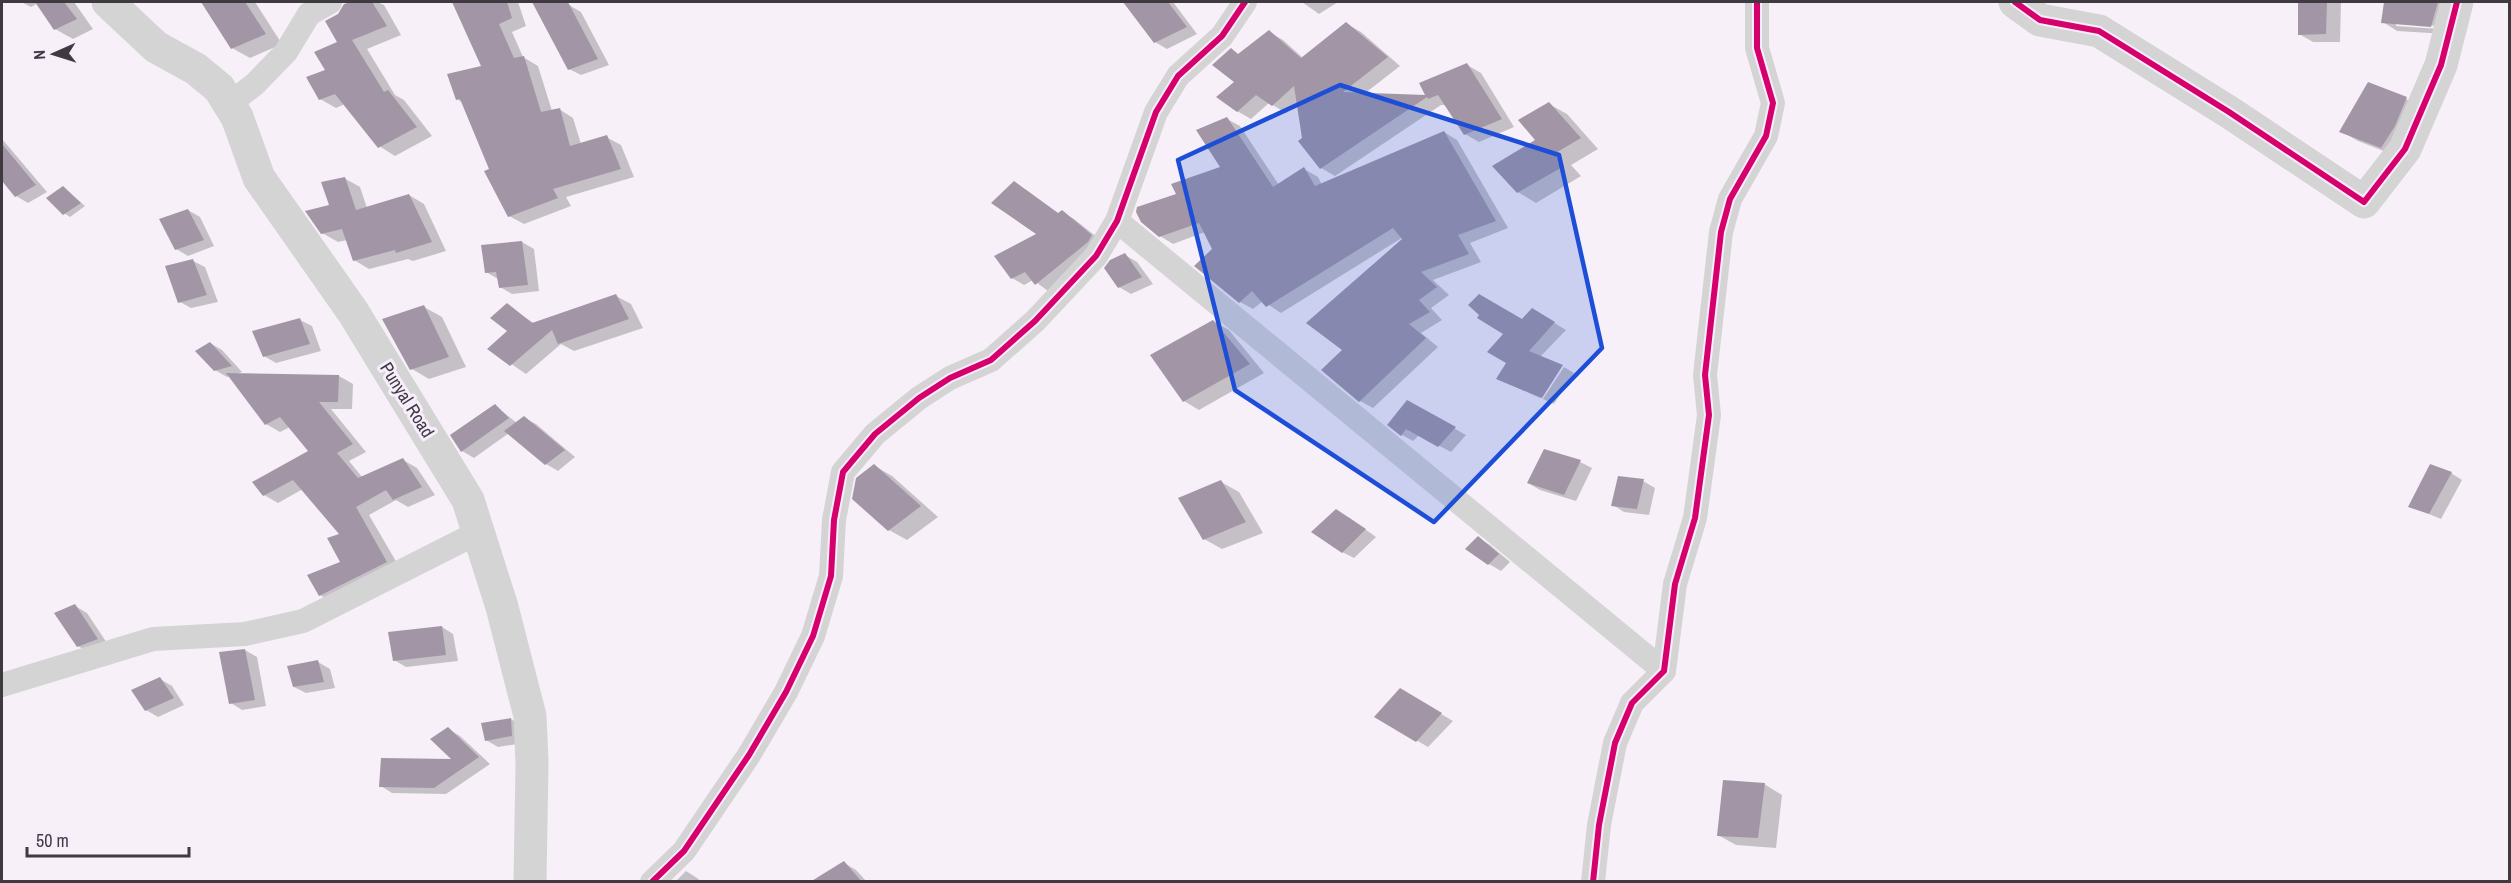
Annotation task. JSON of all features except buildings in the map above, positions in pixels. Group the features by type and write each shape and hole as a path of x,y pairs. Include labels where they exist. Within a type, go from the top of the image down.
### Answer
{"main road":[{"name":"Punyal Road","path":"108,2 156,47 196,69 219,88 237,117 259,178 359,322 468,500 502,607 530,716 532,763 530,882"},
{"path":"2015,2 2040,20 2099,31 2229,112 2364,202 2405,149 2441,66 2457,2"}],"street":[{"path":"229,104 255,84 286,52 309,14 330,2"},
{"path":"652,882 684,851 749,755 786,692 813,636 831,576 834,519 843,472 875,434 919,398 950,378 992,360 1035,321 1096,256 1117,221 1156,112 1178,76 1222,36 1245,2"},
{"path":"1593,882 1599,825 1615,743 1632,703 1665,670 1675,584 1695,518 1709,415 1705,375 1721,232 1730,199 1766,136 1773,103 1757,48 1757,2"},
{"path":"1117,221 1665,670"},
{"path":"2,685 153,639 245,634 303,621 479,532"}],"highlighted area":[{"path":"1340,85 1559,155 1602,348 1434,522 1235,390 1178,160"}],"cycle path":[{"path":"652,882 684,851 749,755 786,692 813,636 831,576 834,520 843,472 875,434 919,398 950,378 991,360 1035,321 1096,256 1117,221 1156,112 1178,76 1222,36 1245,2"},
{"path":"1593,882 1599,825 1615,743 1632,703 1664,671 1675,584 1695,518 1709,415 1705,375 1721,232 1730,199 1766,136 1773,103 1757,48 1757,2"},
{"path":"2015,2 2040,20 2099,31 2229,112 2364,202 2405,149 2441,65 2457,2"}]}
